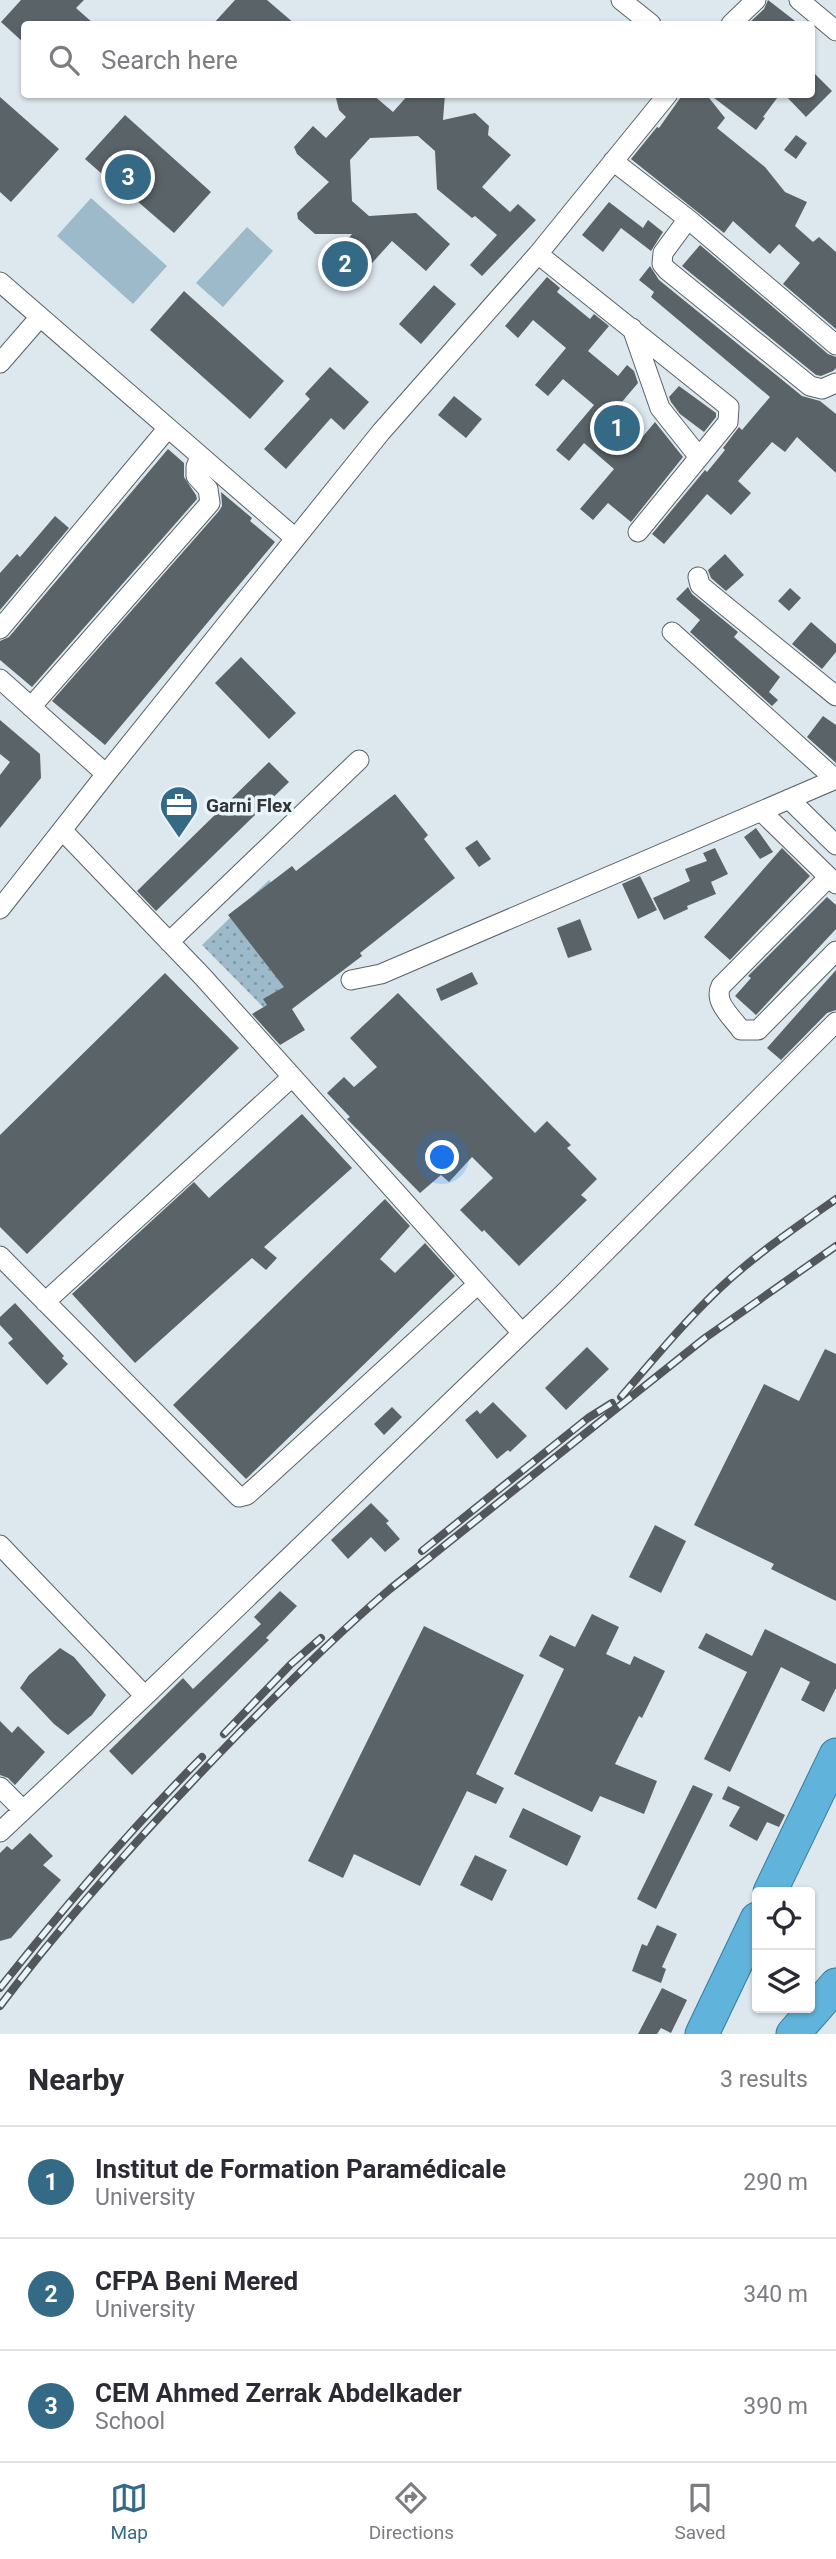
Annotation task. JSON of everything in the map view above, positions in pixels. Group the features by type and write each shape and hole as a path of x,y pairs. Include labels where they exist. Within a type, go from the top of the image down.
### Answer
{"highway":[{"path":"772,1887 836,1755"},
{"path":"702,2034 752,1929"},
{"path":"793,2034 836,1984"}],"street":[{"path":"621,0 647,21"},
{"path":"799,0 836,31"},
{"path":"734,21 750,2"},
{"path":"0,909 381,432 538,254 665,98"},
{"path":"613,161 688,219 836,345"},
{"path":"688,219 663,253 664,267 810,386 822,389 836,383"},
{"path":"538,254 730,407 728,422 638,532"},
{"path":"0,282 295,538"},
{"path":"0,363 40,317"},
{"path":"632,328 660,408 699,457"},
{"path":"0,629 168,428"},
{"path":"31,707 210,503 208,489 196,476 200,456"},
{"path":"698,577 700,585 836,696"},
{"path":"351,980 381,974 835,779 672,632"},
{"path":"0,679 106,774"},
{"path":"169,942 359,760"},
{"path":"789,799 836,845"},
{"path":"761,811 832,880 721,986 719,1000 741,1030 758,1030 836,951"},
{"path":"62,830 169,942 522,1333"},
{"path":"0,1832 522,1333 836,1022"},
{"path":"45,1302 292,1077"},
{"path":"0,1256 239,1497 247,1495 256,1487 478,1284"},
{"path":"0,1545 145,1696"},
{"path":"0,1787 23,1810"}],"shaded area":[{"path":"91,198 167,266 133,304 57,236"},
{"path":"247,227 273,251 223,307 196,283"},
{"path":"269,880 340,952 273,1017 202,945"}],"building":[{"path":"21,0 84,0 76,8 91,21 21,21 21,40 1,22"},
{"path":"235,0 267,0 292,21 216,21"},
{"path":"768,0 795,21 751,21 764,9"},
{"path":"815,74 832,91 806,117 788,98 815,98"},
{"path":"0,97 59,149 11,202 0,192"},
{"path":"336,98 377,98 393,112 405,98 445,98 443,120 475,113 489,126 488,135 511,155 482,187 510,212 518,204 536,220 482,276 470,265 497,235 437,189 435,151 418,136 370,138 350,160 352,201 369,216 416,213 450,244 426,271 392,241 363,273 338,251 352,234 315,234 298,219 297,213 329,182 297,154 294,147 313,126 326,138 346,117 339,110"},
{"path":"680,98 709,98 725,118 717,128 765,167 785,192 807,202 795,226 813,242 819,237 836,252 836,329 783,284 800,263 779,244 770,254 733,221 724,233 631,159 657,127 659,128"},
{"path":"714,98 777,98 756,130"},
{"path":"125,115 211,192 174,233 85,159"},
{"path":"796,135 807,143 796,159 784,150"},
{"path":"609,202 643,228 648,220 663,232 651,251 621,228 603,252 582,235"},
{"path":"700,245 828,354 836,357 836,368 821,376 816,375 682,266"},
{"path":"650,266 659,280 802,396 820,401 836,414 836,473 797,437 785,452 772,442 738,481 751,493 731,515 707,494 664,544 652,534 725,450 723,448 739,427 742,430 770,397 651,297 654,292 639,280"},
{"path":"547,277 560,288 557,292 590,319 594,314 609,326 588,351 618,376 627,365 634,371 638,383 610,416 639,441 655,422 683,457 631,522 608,503 593,520 580,509 614,469 584,443 569,461 556,450 594,405 563,379 548,396 535,385 566,348 533,320 518,338 505,326"},
{"path":"434,285 456,304 421,344 399,324"},
{"path":"184,291 284,381 250,419 150,330"},
{"path":"330,367 369,402 344,430 331,418 286,469 264,449 310,399 305,394"},
{"path":"679,386 716,413 716,417 704,432 680,414 671,402 669,397"},
{"path":"454,396 482,419 466,438 438,415"},
{"path":"168,449 184,463 184,477 197,499 32,687 0,660 0,641 9,637"},
{"path":"221,492 275,542 105,745 52,701 219,511 222,506"},
{"path":"55,516 69,528 0,610 0,573 17,554 20,557"},
{"path":"725,554 744,575 726,591 711,578 708,570"},
{"path":"688,587 692,594 738,632 734,637 780,677 769,692 778,700 772,706 690,632 700,620 676,599"},
{"path":"790,588 801,598 789,611 778,601"},
{"path":"811,622 836,644 836,652 822,669 792,644"},
{"path":"241,657 296,713 269,739 215,683"},
{"path":"823,716 836,725 836,763 807,737"},
{"path":"0,720 40,754 41,778 0,828 0,775 10,762 0,754"},
{"path":"269,762 289,782 156,911 137,891"},
{"path":"395,794 428,835 424,839 455,878 360,953 362,956 292,1009 305,1030 280,1045 252,1014 267,1005 263,999 284,987 228,915 292,866 296,871"},
{"path":"756,828 773,852 760,859 744,837"},
{"path":"477,840 491,859 479,867 465,848"},
{"path":"715,848 728,874 711,882 716,894 687,906 688,909 664,920 653,898 690,881 685,869 707,861 703,853"},
{"path":"782,848 810,876 730,960 704,937"},
{"path":"640,876 657,910 638,919 622,884"},
{"path":"827,897 836,905 836,929 756,1015 735,996 751,978 748,976"},
{"path":"580,919 592,950 568,958 557,928"},
{"path":"836,970 836,1010 827,1013 781,1060 767,1048"},
{"path":"472,972 478,984 441,1001 436,989"},
{"path":"165,973 239,1048 27,1254 0,1227 0,1135"},
{"path":"398,993 535,1133 547,1121 571,1145 567,1148 597,1179 581,1195 587,1200 519,1266 460,1210 493,1178 472,1157 449,1182 441,1175 420,1193 347,1119 350,1117 327,1093 344,1077 354,1087 377,1067 350,1038"},
{"path":"302,1114 352,1168 264,1247 277,1258 266,1270 252,1258 135,1363 72,1294 194,1182 209,1198"},
{"path":"385,1199 410,1226 380,1259 395,1273 425,1243 455,1276 246,1479 173,1405"},
{"path":"15,1303 64,1356 62,1358 68,1364 47,1385 8,1343 13,1339 0,1325 0,1317"},
{"path":"587,1347 609,1369 566,1410 545,1388"},
{"path":"825,1349 836,1354 836,1601 771,1569 774,1564 694,1525 764,1384 799,1401"},
{"path":"493,1402 527,1436 510,1452 508,1450 497,1459 465,1420 477,1410 480,1414"},
{"path":"392,1407 402,1417 384,1435 374,1424"},
{"path":"371,1503 389,1521 386,1523 400,1539 385,1552 371,1537 348,1559 331,1540"},
{"path":"655,1525 686,1541 661,1593 629,1577"},
{"path":"280,1591 297,1606 266,1638 269,1640 132,1775 109,1751 183,1678 193,1689 261,1624 254,1617"},
{"path":"592,1614 619,1627 606,1654 630,1665 634,1656 665,1671 615,1764 657,1781 644,1814 600,1796 592,1812 514,1774 564,1669 539,1656 550,1635 575,1647"},
{"path":"424,1626 524,1675 476,1774 504,1788 496,1804 467,1791 420,1886 354,1854 343,1878 308,1861"},
{"path":"765,1629 836,1664 836,1688 824,1712 801,1700 810,1682 781,1667 730,1772 704,1759 747,1672 698,1648 706,1633 752,1656"},
{"path":"60,1648 74,1657 106,1695 92,1715 68,1735 20,1688 29,1675"},
{"path":"0,1721 12,1733 18,1726 45,1752 15,1785 0,1775"},
{"path":"693,1785 713,1794 656,1909 637,1899"},
{"path":"728,1786 785,1815 779,1827 767,1822 757,1841 729,1826 740,1807 722,1799"},
{"path":"523,1808 581,1836 567,1866 509,1837"},
{"path":"30,1833 53,1856 43,1865 61,1880 11,1938 0,1941 0,1853 7,1846 12,1850"},
{"path":"475,1855 507,1870 492,1901 460,1885"},
{"path":"657,1925 677,1934 662,1967 666,1969 661,1983 632,1971 642,1944 647,1946"},
{"path":"662,1988 687,2000 671,2033 661,2028 657,2034 638,2034"}],"railway":[{"path":"621,1397 681,1328 733,1276 836,1199"},
{"path":"0,2006 87,1898 148,1829 243,1729 352,1623 390,1589 705,1338 836,1246"},
{"path":"422,1551 588,1418 612,1403"},
{"path":"224,1734 291,1664 321,1638"},
{"path":"0,1988 98,1870 202,1757"}],"place":[{"name":"CEM Ahmed Zerrak Abdelkader","path":"128,177"},
{"name":"CFPA Beni Mered","path":"345,264"},
{"name":"Institut de Formation Paramédicale","path":"617,428"},
{"name":"Garni Flex","path":"179,839"}]}
